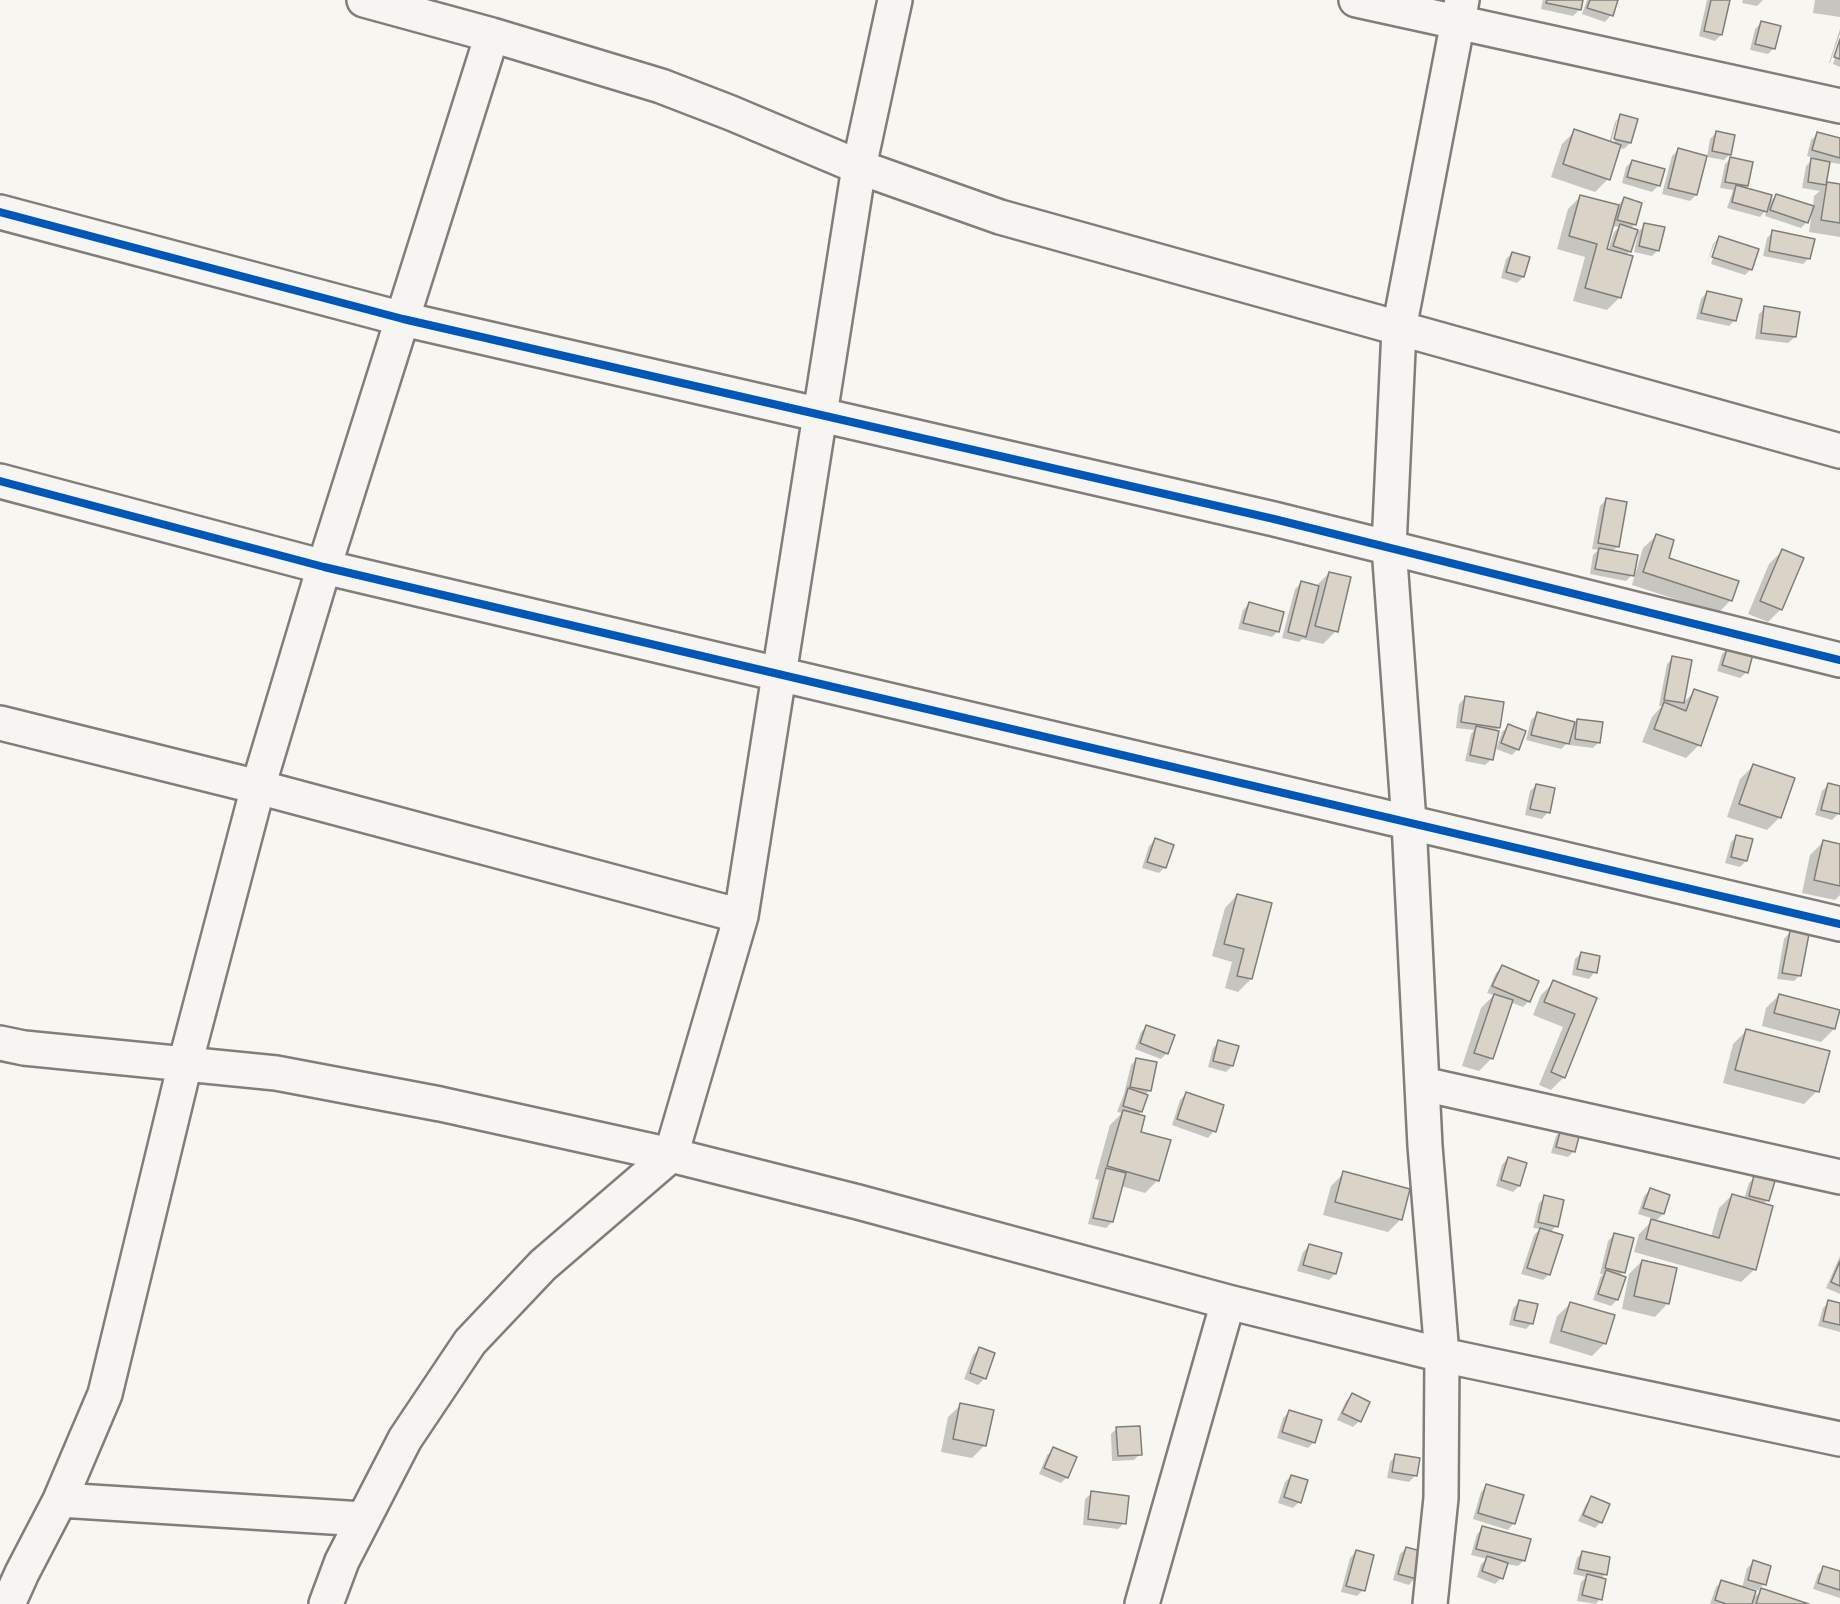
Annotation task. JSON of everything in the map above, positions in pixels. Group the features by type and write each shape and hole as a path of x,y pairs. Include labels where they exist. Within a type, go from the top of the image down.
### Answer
{"street":[{"path":"364,0 492,35 661,86 859,167 1000,217 1840,451"},
{"path":"326,1604 342,1561 405,1439 470,1342 543,1265 671,1155 741,916 859,167 895,0"},
{"path":"1356,0 1460,11 1840,106"},
{"path":"1430,1604 1442,1498 1442,1355 1425,1146 1409,822 1389,548 1399,329 1460,11"},
{"path":"8,1604 11,1569 60,1500 105,1394 185,1064 258,787 324,567 492,35"},
{"path":"0,212 403,319 1274,519 1840,660"},
{"path":"0,481 324,567 1840,924"},
{"path":"0,723 258,787 741,916"},
{"path":"0,1043 24,1048 276,1073 440,1104 671,1155 858,1202 1228,1302 1442,1355 1840,1439"},
{"path":"1423,1084 1840,1177"},
{"path":"1142,1604 1228,1302"},
{"path":"60,1500 363,1519"}],"building":[{"path":"1547,0 1583,0 1581,10 1546,3"},
{"path":"1590,0 1618,0 1613,16 1587,8"},
{"path":"1711,0 1730,0 1722,35 1704,31"},
{"path":"1761,21 1781,26 1775,49 1755,44"},
{"path":"1840,39 1840,59 1834,57"},
{"path":"1620,114 1638,119 1631,143 1614,139"},
{"path":"1574,129 1621,145 1610,180 1563,164"},
{"path":"1716,131 1735,135 1731,155 1712,151"},
{"path":"1817,132 1840,138 1840,158 1812,150"},
{"path":"1678,148 1707,156 1697,195 1668,188"},
{"path":"1730,157 1753,162 1748,186 1725,182"},
{"path":"1811,158 1830,162 1826,185 1808,182"},
{"path":"1632,160 1665,169 1660,186 1627,177"},
{"path":"1827,182 1840,184 1840,223 1821,220"},
{"path":"1736,185 1772,195 1767,212 1732,202"},
{"path":"1776,194 1814,206 1808,223 1770,210"},
{"path":"1580,195 1619,205 1607,249 1633,256 1621,298 1585,288 1597,244 1569,236"},
{"path":"1624,197 1642,203 1636,225 1617,220"},
{"path":"1644,223 1665,227 1659,251 1639,246"},
{"path":"1620,224 1638,230 1631,252 1613,246"},
{"path":"1772,230 1815,239 1810,259 1769,251"},
{"path":"1719,236 1759,249 1752,270 1712,257"},
{"path":"1512,252 1530,257 1524,277 1506,272"},
{"path":"1707,291 1742,299 1736,321 1701,313"},
{"path":"1764,306 1800,312 1796,337 1761,333"},
{"path":"1606,498 1627,502 1619,547 1598,543"},
{"path":"1656,534 1674,540 1669,558 1739,581 1732,601 1643,572"},
{"path":"1599,548 1638,555 1634,576 1595,569"},
{"path":"1782,549 1804,558 1782,610 1760,601"},
{"path":"1329,572 1351,577 1338,632 1315,626"},
{"path":"1301,581 1319,586 1306,637 1288,632"},
{"path":"1249,602 1284,612 1279,632 1243,623"},
{"path":"1728,646 1753,654 1748,673 1722,665"},
{"path":"1672,656 1692,660 1684,703 1664,700"},
{"path":"1694,689 1718,697 1701,746 1654,729 1664,702 1686,711"},
{"path":"1465,696 1504,702 1500,728 1461,722"},
{"path":"1537,712 1575,722 1569,744 1531,735"},
{"path":"1577,719 1603,722 1600,743 1575,739"},
{"path":"1508,724 1526,731 1519,750 1501,743"},
{"path":"1476,726 1499,731 1493,760 1470,755"},
{"path":"1753,764 1795,778 1781,818 1739,804"},
{"path":"1828,783 1840,786 1840,814 1821,810"},
{"path":"1536,784 1555,788 1550,813 1530,809"},
{"path":"1736,835 1753,839 1747,861 1731,857"},
{"path":"1155,838 1174,845 1166,868 1147,862"},
{"path":"1823,840 1840,844 1840,886 1814,880"},
{"path":"1237,894 1272,903 1252,979 1237,976 1244,949 1224,944"},
{"path":"1790,931 1809,934 1801,976 1782,973"},
{"path":"1581,952 1600,956 1597,973 1577,969"},
{"path":"1502,965 1539,981 1530,1002 1492,986"},
{"path":"1553,980 1597,998 1565,1078 1551,1072 1575,1014 1544,1002"},
{"path":"1494,994 1513,1000 1493,1059 1474,1053"},
{"path":"1779,994 1840,1010 1835,1029 1774,1013"},
{"path":"1146,1025 1175,1035 1168,1054 1140,1043"},
{"path":"1746,1029 1830,1051 1819,1092 1735,1070"},
{"path":"1218,1040 1239,1046 1233,1066 1213,1061"},
{"path":"1136,1058 1157,1062 1151,1091 1130,1087"},
{"path":"1128,1088 1148,1095 1142,1112 1123,1106"},
{"path":"1186,1092 1224,1105 1216,1132 1177,1119"},
{"path":"1123,1110 1145,1116 1141,1132 1171,1140 1159,1181 1107,1166"},
{"path":"1561,1128 1580,1133 1575,1152 1556,1147"},
{"path":"1508,1157 1527,1163 1520,1186 1501,1180"},
{"path":"1106,1168 1126,1173 1113,1222 1093,1218"},
{"path":"1343,1171 1410,1189 1402,1220 1335,1202"},
{"path":"1754,1175 1775,1181 1769,1201 1749,1196"},
{"path":"1650,1188 1670,1195 1664,1214 1643,1208"},
{"path":"1732,1194 1773,1206 1756,1270 1646,1239 1651,1219 1719,1238"},
{"path":"1544,1195 1564,1200 1558,1227 1538,1222"},
{"path":"1540,1228 1563,1235 1550,1275 1527,1268"},
{"path":"1614,1233 1634,1238 1625,1273 1605,1268"},
{"path":"1309,1244 1342,1253 1336,1274 1303,1265"},
{"path":"1642,1260 1677,1268 1669,1304 1634,1296"},
{"path":"1840,1261 1840,1286 1831,1282"},
{"path":"1606,1270 1626,1277 1618,1300 1598,1294"},
{"path":"1519,1300 1538,1304 1533,1324 1514,1320"},
{"path":"1828,1300 1840,1303 1840,1325 1823,1321"},
{"path":"1570,1302 1615,1315 1606,1344 1561,1331"},
{"path":"979,1347 995,1353 986,1379 970,1373"},
{"path":"1352,1393 1370,1402 1361,1422 1342,1413"},
{"path":"960,1403 994,1410 986,1446 953,1439"},
{"path":"1289,1410 1322,1420 1315,1443 1282,1432"},
{"path":"1140,1426 1142,1455 1118,1456 1116,1427"},
{"path":"1053,1447 1077,1457 1068,1478 1044,1468"},
{"path":"1395,1454 1420,1458 1417,1476 1392,1472"},
{"path":"1291,1475 1308,1480 1301,1503 1284,1497"},
{"path":"1486,1484 1524,1495 1515,1524 1478,1513"},
{"path":"1091,1491 1129,1496 1126,1524 1088,1519"},
{"path":"1591,1496 1610,1504 1602,1523 1583,1515"},
{"path":"1482,1526 1531,1539 1525,1561 1476,1549"},
{"path":"1406,1547 1424,1552 1417,1579 1398,1574"},
{"path":"1356,1550 1374,1555 1365,1591 1346,1586"},
{"path":"1582,1551 1610,1557 1607,1575 1578,1569"},
{"path":"1487,1556 1508,1563 1503,1579 1482,1571"},
{"path":"1753,1560 1771,1566 1766,1585 1748,1580"},
{"path":"1823,1566 1840,1571 1840,1590 1818,1583"},
{"path":"1587,1574 1606,1579 1602,1600 1582,1595"},
{"path":"1721,1580 1756,1591 1752,1604 1726,1604 1715,1600"},
{"path":"1761,1588 1809,1604 1756,1604"}],"cycle path":[{"path":"0,212 403,319 1274,519 1840,660"},
{"path":"0,481 324,567 1840,924"}]}
